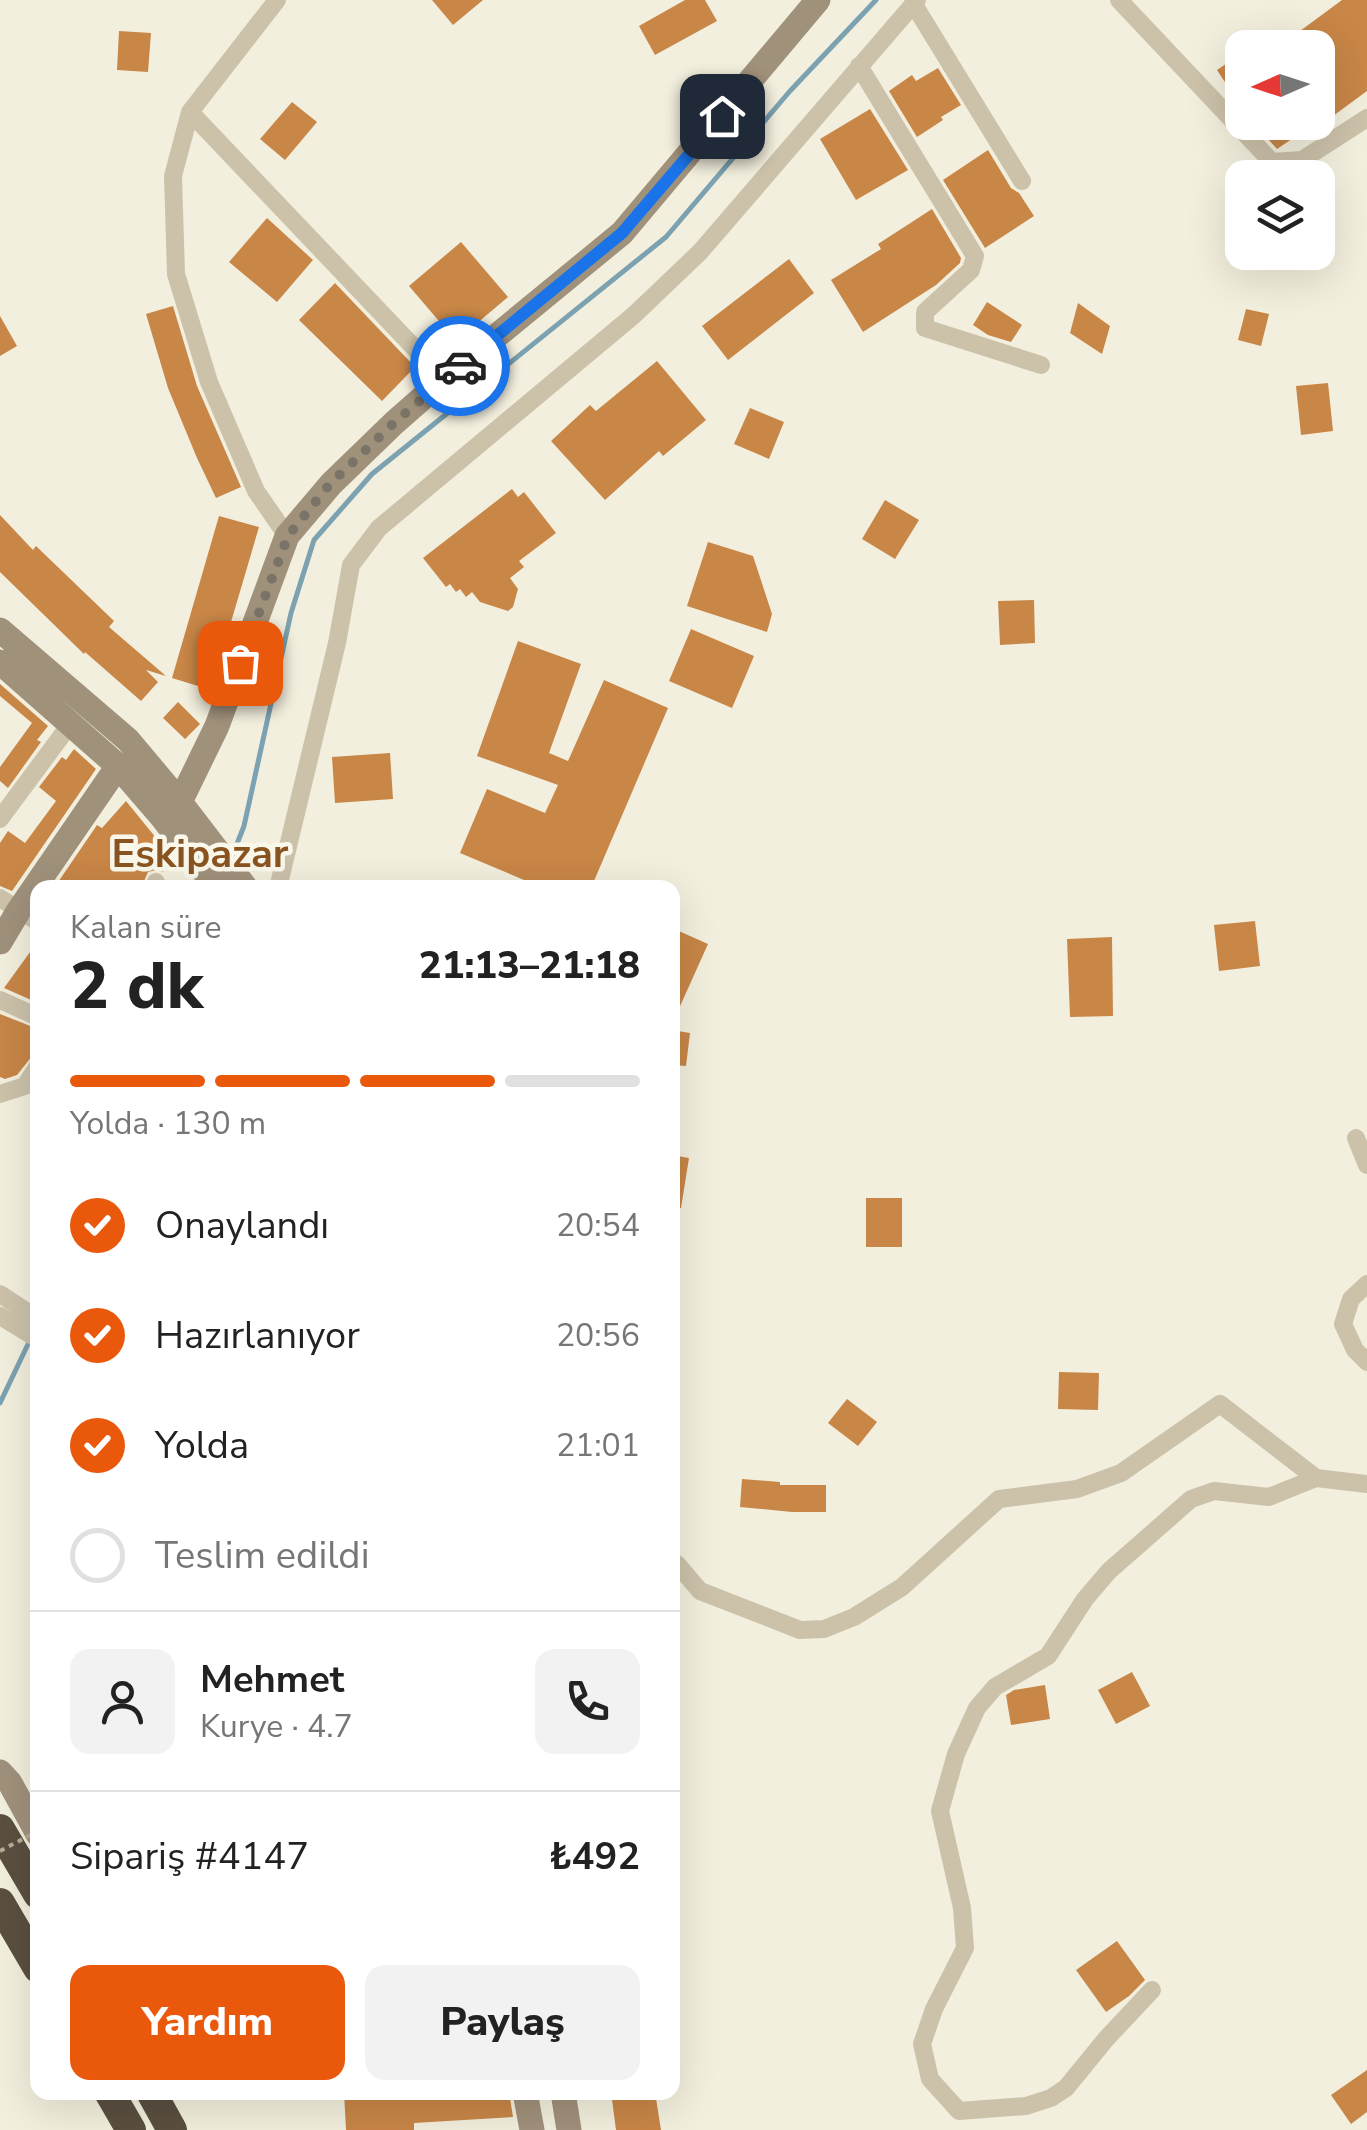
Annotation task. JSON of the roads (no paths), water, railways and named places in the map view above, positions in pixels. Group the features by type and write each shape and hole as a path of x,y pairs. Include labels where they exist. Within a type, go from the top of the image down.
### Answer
{"highway":[{"path":"0,1829 30,1880"},
{"path":"0,1903 30,1954"},
{"path":"113,2100 130,2130"},
{"path":"156,2100 172,2129"}],"street":[{"path":"277,0 190,112 172,176 176,274 208,382 256,491 288,536"},
{"path":"171,809 217,726 288,536 330,484 444,379 622,233 818,0"},
{"path":"1118,0 1272,162 1302,160 1367,118"},
{"path":"280,880 337,643 351,565 379,528 634,315 700,252 915,1 1022,181"},
{"path":"859,66 975,256 972,270 924,312 926,328 1041,365"},
{"path":"190,112 444,379"},
{"path":"0,630 128,740 211,880"},
{"path":"0,662 171,809 238,880"},
{"path":"0,819 72,724"},
{"path":"40,880 118,766"},
{"path":"0,942 19,910"},
{"path":"0,1000 30,1013"},
{"path":"0,1094 25,1086 30,1078"},
{"path":"1356,1138 1367,1165"},
{"path":"1367,1284 1351,1299 1343,1324 1355,1350 1367,1362"},
{"path":"0,1294 30,1313"},
{"path":"0,1316 30,1334"},
{"path":"680,1568 700,1591 800,1630 824,1629 854,1617 902,1587 999,1500 1077,1489 1121,1473 1220,1404 1316,1478"},
{"path":"1152,1990 1066,2088 1051,2098 1026,2106 959,2112 930,2079 922,2044 934,2009 964,1948 962,1908 940,1811 956,1754 977,1708 995,1687 1048,1656 1085,1599 1109,1571 1191,1500 1214,1491 1269,1496 1316,1478 1367,1484"},
{"path":"5,1777 21,1786 30,1784"},
{"path":"5,1777 30,1819"},
{"path":"163,2100 172,2129"},
{"path":"526,2100 532,2130"},
{"path":"564,2100 570,2130"}],"waterway":[{"path":"233,854 244,826 291,613 314,540 372,474 666,237 790,91 876,0"},
{"path":"0,1403 30,1340"}],"district":[{"name":"Eskipazar","path":"200,853"}]}
